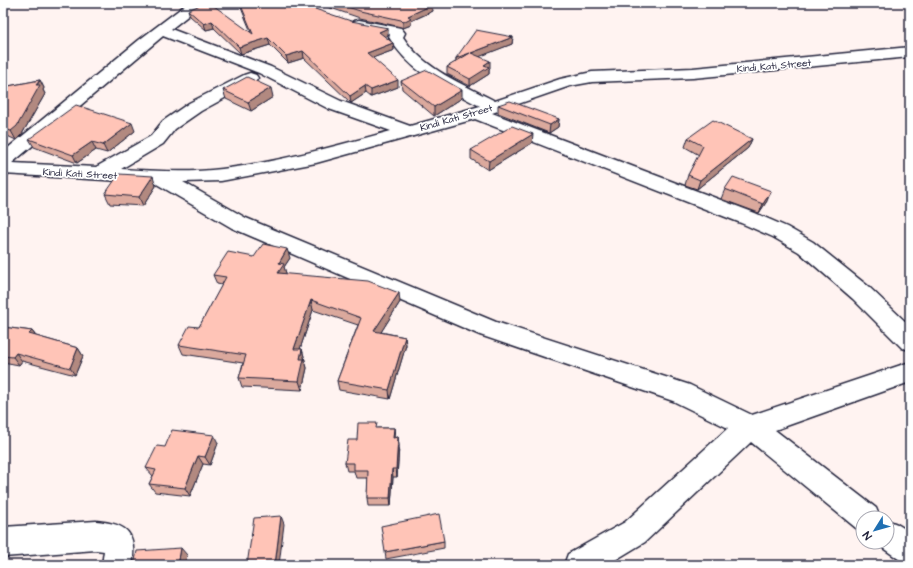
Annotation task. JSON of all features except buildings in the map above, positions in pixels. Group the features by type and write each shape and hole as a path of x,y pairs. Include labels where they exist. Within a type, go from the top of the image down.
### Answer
{"street":[{"path":"3,161 160,30 197,3"},
{"path":"342,19 396,31 398,33 396,37 402,50 485,110 780,232 812,252 861,293 910,341"},
{"path":"160,30 265,70 334,105 408,131"},
{"name":"Kindi Kati Street","path":"3,168 159,177 220,175 264,168 316,157 485,110 566,82 592,77 693,73 910,52"},
{"path":"99,174 157,140 169,125 195,107 265,70"},
{"path":"159,177 239,223 488,329 681,393 751,427 856,510"},
{"path":"579,565 635,532 736,438 751,427 910,372"},
{"path":"3,542 83,536 111,536 116,540 120,547 117,565"},
{"path":"895,540 910,550"}]}
